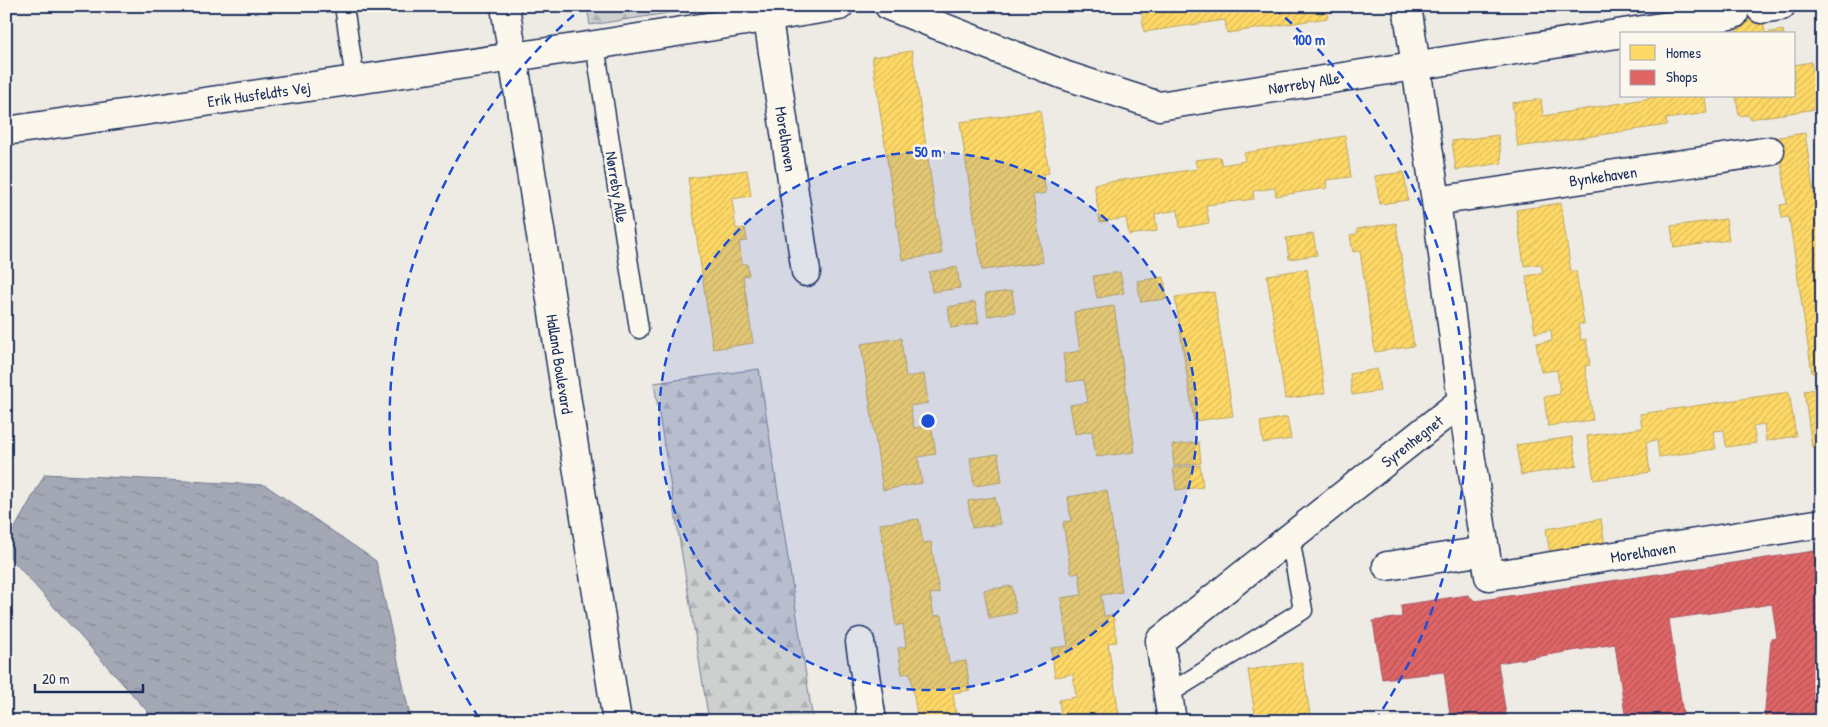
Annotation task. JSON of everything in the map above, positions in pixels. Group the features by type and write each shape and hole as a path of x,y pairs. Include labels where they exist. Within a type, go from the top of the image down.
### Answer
{"street":[{"name":"Halland Boulevard","path":"505,6 617,721"},
{"path":"512,57 595,45 767,11 839,6"},
{"name":"Nørreby Alle","path":"889,6 919,12 1064,75 1159,106 1620,33"},
{"path":"1407,6 1436,201 1462,401"},
{"name":"Morelhaven","path":"767,11 806,272"},
{"name":"Nørreby Alle","path":"1629,32 1734,14"},
{"name":"Erik Husfeldts Vej","path":"6,131 512,57"},
{"name":"Bynkehaven","path":"1436,201 1770,151"},
{"name":"Morelhaven","path":"1462,401 1489,576 1822,523"},
{"name":"Syrenhegnet","path":"1172,721 1160,641 1462,401"},
{"path":"1387,566 1485,551"},
{"path":"860,642 872,721"}],"lane":[{"path":"344,6 355,80"},
{"name":"Nørreby Alle","path":"595,45 639,329"},
{"path":"1168,694 1303,610 1290,538"}],"green space":[{"path":"587,6 715,6 590,25"},
{"path":"759,369 813,721 709,721 654,383"}],"water":[{"path":"45,474 265,485 376,561 411,721 145,721 148,712 6,553 6,544"}],"building: Homes":[{"path":"1141,6 1326,6 1328,18 1227,33 1225,20 1144,32"},
{"path":"1733,6 1761,6 1765,32 1737,32"},
{"path":"912,51 942,254 902,260 872,57"},
{"path":"1811,62 1813,71 1822,69 1822,108 1750,119 1749,115 1739,116 1736,98 1796,98 1796,65"},
{"path":"1651,98 1705,98 1707,113 1666,119 1667,125 1518,147 1512,103 1541,99 1543,116"},
{"path":"1040,110 1049,173 1043,174 1046,193 1033,195 1043,262 982,270 960,122"},
{"path":"1805,133 1815,203 1822,202 1822,221 1818,222 1822,247 1822,372 1812,373 1789,217 1782,218 1780,205 1787,204 1778,137"},
{"path":"1498,135 1502,163 1456,170 1452,141"},
{"path":"1345,136 1351,177 1326,180 1327,188 1276,196 1275,188 1253,191 1254,199 1206,205 1209,223 1180,228 1178,210 1155,214 1157,231 1129,235 1126,218 1100,222 1094,184 1197,169 1195,160 1220,157 1222,165 1245,161 1244,153"},
{"path":"747,170 751,196 732,199 736,229 745,228 747,241 739,242 742,264 747,264 749,275 743,276 753,343 713,349 688,178"},
{"path":"1404,172 1408,200 1380,204 1375,176"},
{"path":"1561,203 1571,272 1576,271 1584,324 1578,324 1581,340 1586,339 1590,365 1585,366 1593,420 1548,426 1544,397 1560,394 1557,370 1541,372 1536,343 1552,341 1551,330 1535,333 1526,276 1543,273 1541,264 1524,266 1516,210"},
{"path":"1726,219 1729,240 1674,248 1671,226"},
{"path":"1396,223 1414,346 1375,352 1360,251 1353,252 1350,235 1357,234 1357,229"},
{"path":"1313,234 1317,255 1289,259 1286,238"},
{"path":"957,267 960,288 932,292 929,272"},
{"path":"1307,269 1325,393 1285,399 1267,275"},
{"path":"1120,272 1124,293 1097,298 1093,276"},
{"path":"1164,277 1167,299 1141,302 1137,281"},
{"path":"1012,291 1015,312 988,316 985,294"},
{"path":"1214,292 1233,416 1194,421 1175,297"},
{"path":"975,302 979,323 951,328 948,307"},
{"path":"1114,306 1135,452 1096,457 1092,431 1075,434 1070,405 1088,402 1084,380 1067,382 1063,354 1080,351 1074,312"},
{"path":"901,338 906,377 924,374 928,403 910,406 914,428 931,425 936,454 918,457 922,483 883,490 861,344"},
{"path":"1377,369 1380,391 1352,395 1350,374"},
{"path":"1822,388 1822,446 1812,447 1804,391"},
{"path":"1789,392 1796,436 1766,441 1764,424 1753,426 1756,443 1726,447 1724,430 1713,431 1716,449 1659,457 1657,440 1646,442 1650,472 1594,480 1587,436 1642,428 1640,414"},
{"path":"1287,417 1291,439 1263,443 1260,422"},
{"path":"1572,437 1577,466 1521,475 1516,445"},
{"path":"1199,442 1201,463 1174,466 1172,445"},
{"path":"998,454 1002,482 974,486 970,458"},
{"path":"1200,465 1203,487 1176,490 1173,468"},
{"path":"1107,490 1122,592 1101,595 1104,616 1113,615 1117,642 1108,643 1120,721 1062,721 1059,700 1076,697 1073,674 1055,677 1051,648 1068,646 1061,598 1082,595 1079,573 1071,573 1063,522 1071,521 1068,497"},
{"path":"995,497 1000,524 972,528 968,501"},
{"path":"919,519 923,543 931,542 939,593 930,594 934,616 942,615 949,663 966,661 970,690 953,693 956,715 974,712 975,721 918,721 910,673 902,674 898,648 906,647 903,624 896,626 880,524"},
{"path":"1601,519 1605,546 1550,555 1546,529"},
{"path":"1012,586 1016,613 989,618 984,590"},
{"path":"1302,662 1311,721 1256,721 1248,670"}],"building: Shops":[{"path":"1814,551 1822,593 1822,721 1764,721 1771,639 1777,638 1772,604 1669,619 1684,721 1626,721 1615,644 1498,663 1507,721 1451,721 1444,672 1382,679 1373,621 1402,617 1401,605 1468,595 1475,601"}]}
